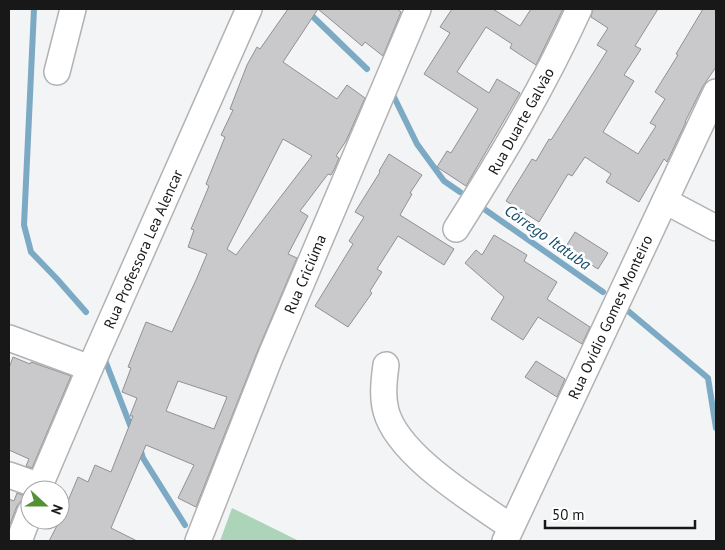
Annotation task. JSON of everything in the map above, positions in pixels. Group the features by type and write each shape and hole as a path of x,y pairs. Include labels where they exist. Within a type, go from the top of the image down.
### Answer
{"street":[{"path":"56,72 73,9"},
{"name":"Rua Professora Lea Alencar","path":"42,480 90,368 250,9"},
{"name":"Rua Criciúma","path":"198,541 270,355 418,9"},
{"name":"Rua Duarte Galvão","path":"456,229 493,171 538,93 579,9"},
{"name":"Rua Ovídio Gomes Monteiro","path":"508,534 716,92"},
{"path":"665,201 716,228"},
{"path":"9,338 90,368"},
{"path":"386,365 384,388 386,411 393,429 407,447 508,534"},
{"path":"9,475 21,480"}],"green space":[{"path":"232,508 299,541 220,541"}],"building":[{"path":"288,9 318,9 283,62 337,99 347,85 365,98 346,141 336,156 339,158 334,170 331,175 328,174 300,211 308,216 288,254 297,258 258,350 196,507 178,498 194,465 146,445 111,528 137,541 49,541 55,530 70,530 70,496 78,477 88,482 95,465 111,472 133,416 130,416 137,398 122,392 131,368 128,367 146,322 172,332 207,254 188,247 194,230 191,229 209,186 206,184 225,137 221,135 233,110 230,109 247,65 257,47 260,49","holes":["283,139 312,156 236,255 227,249","178,381 227,397 214,429 166,411"]},
{"path":"318,9 397,9 401,12 383,56 365,42 362,46"},
{"path":"452,9 493,9 520,26 531,9 563,9 536,65 510,48 512,44 486,27 457,72 489,93 497,79 520,93 466,186 437,167 447,151 451,153 478,109 424,74 450,33 440,27"},
{"path":"593,9 658,9 635,46 641,49 624,75 634,81 603,132 638,154 656,126 650,123 665,99 655,92 703,9 716,9 716,67 703,86 667,162 664,159 639,202 606,182 611,174 585,157 572,176 568,174 539,222 506,201 532,159 536,161 549,139 551,140 607,51 597,45 608,28 591,17"},
{"path":"389,154 422,175 410,193 412,194 400,215 454,249 444,265 398,236 377,269 382,272 370,291 372,293 348,327 315,306 353,244 349,241 364,217 355,212"},
{"path":"575,232 608,253 598,269 565,248"},
{"path":"494,235 527,255 524,261 557,282 547,299 590,327 582,344 538,317 523,340 491,319 504,297 465,263 476,250 482,255"},
{"path":"13,357 71,376 32,468 26,466 29,459 9,450 9,368"},
{"path":"536,361 565,379 557,397 525,377"},
{"path":"17,493 20,494 20,502 9,527 9,499 14,501"}],"waterway":[{"path":"34,9 24,225 31,252 86,312"},
{"name":"Córrego Itatuba","path":"305,9 367,69"},
{"name":"Córrego Itatuba","path":"392,93 417,144 444,181 460,192"},
{"name":"Córrego Itatuba","path":"477,204 603,292"},
{"name":"Córrego Itatuba","path":"621,305 708,378 716,428"},
{"path":"103,355 132,430"},
{"path":"140,448 143,458 185,525"}]}
